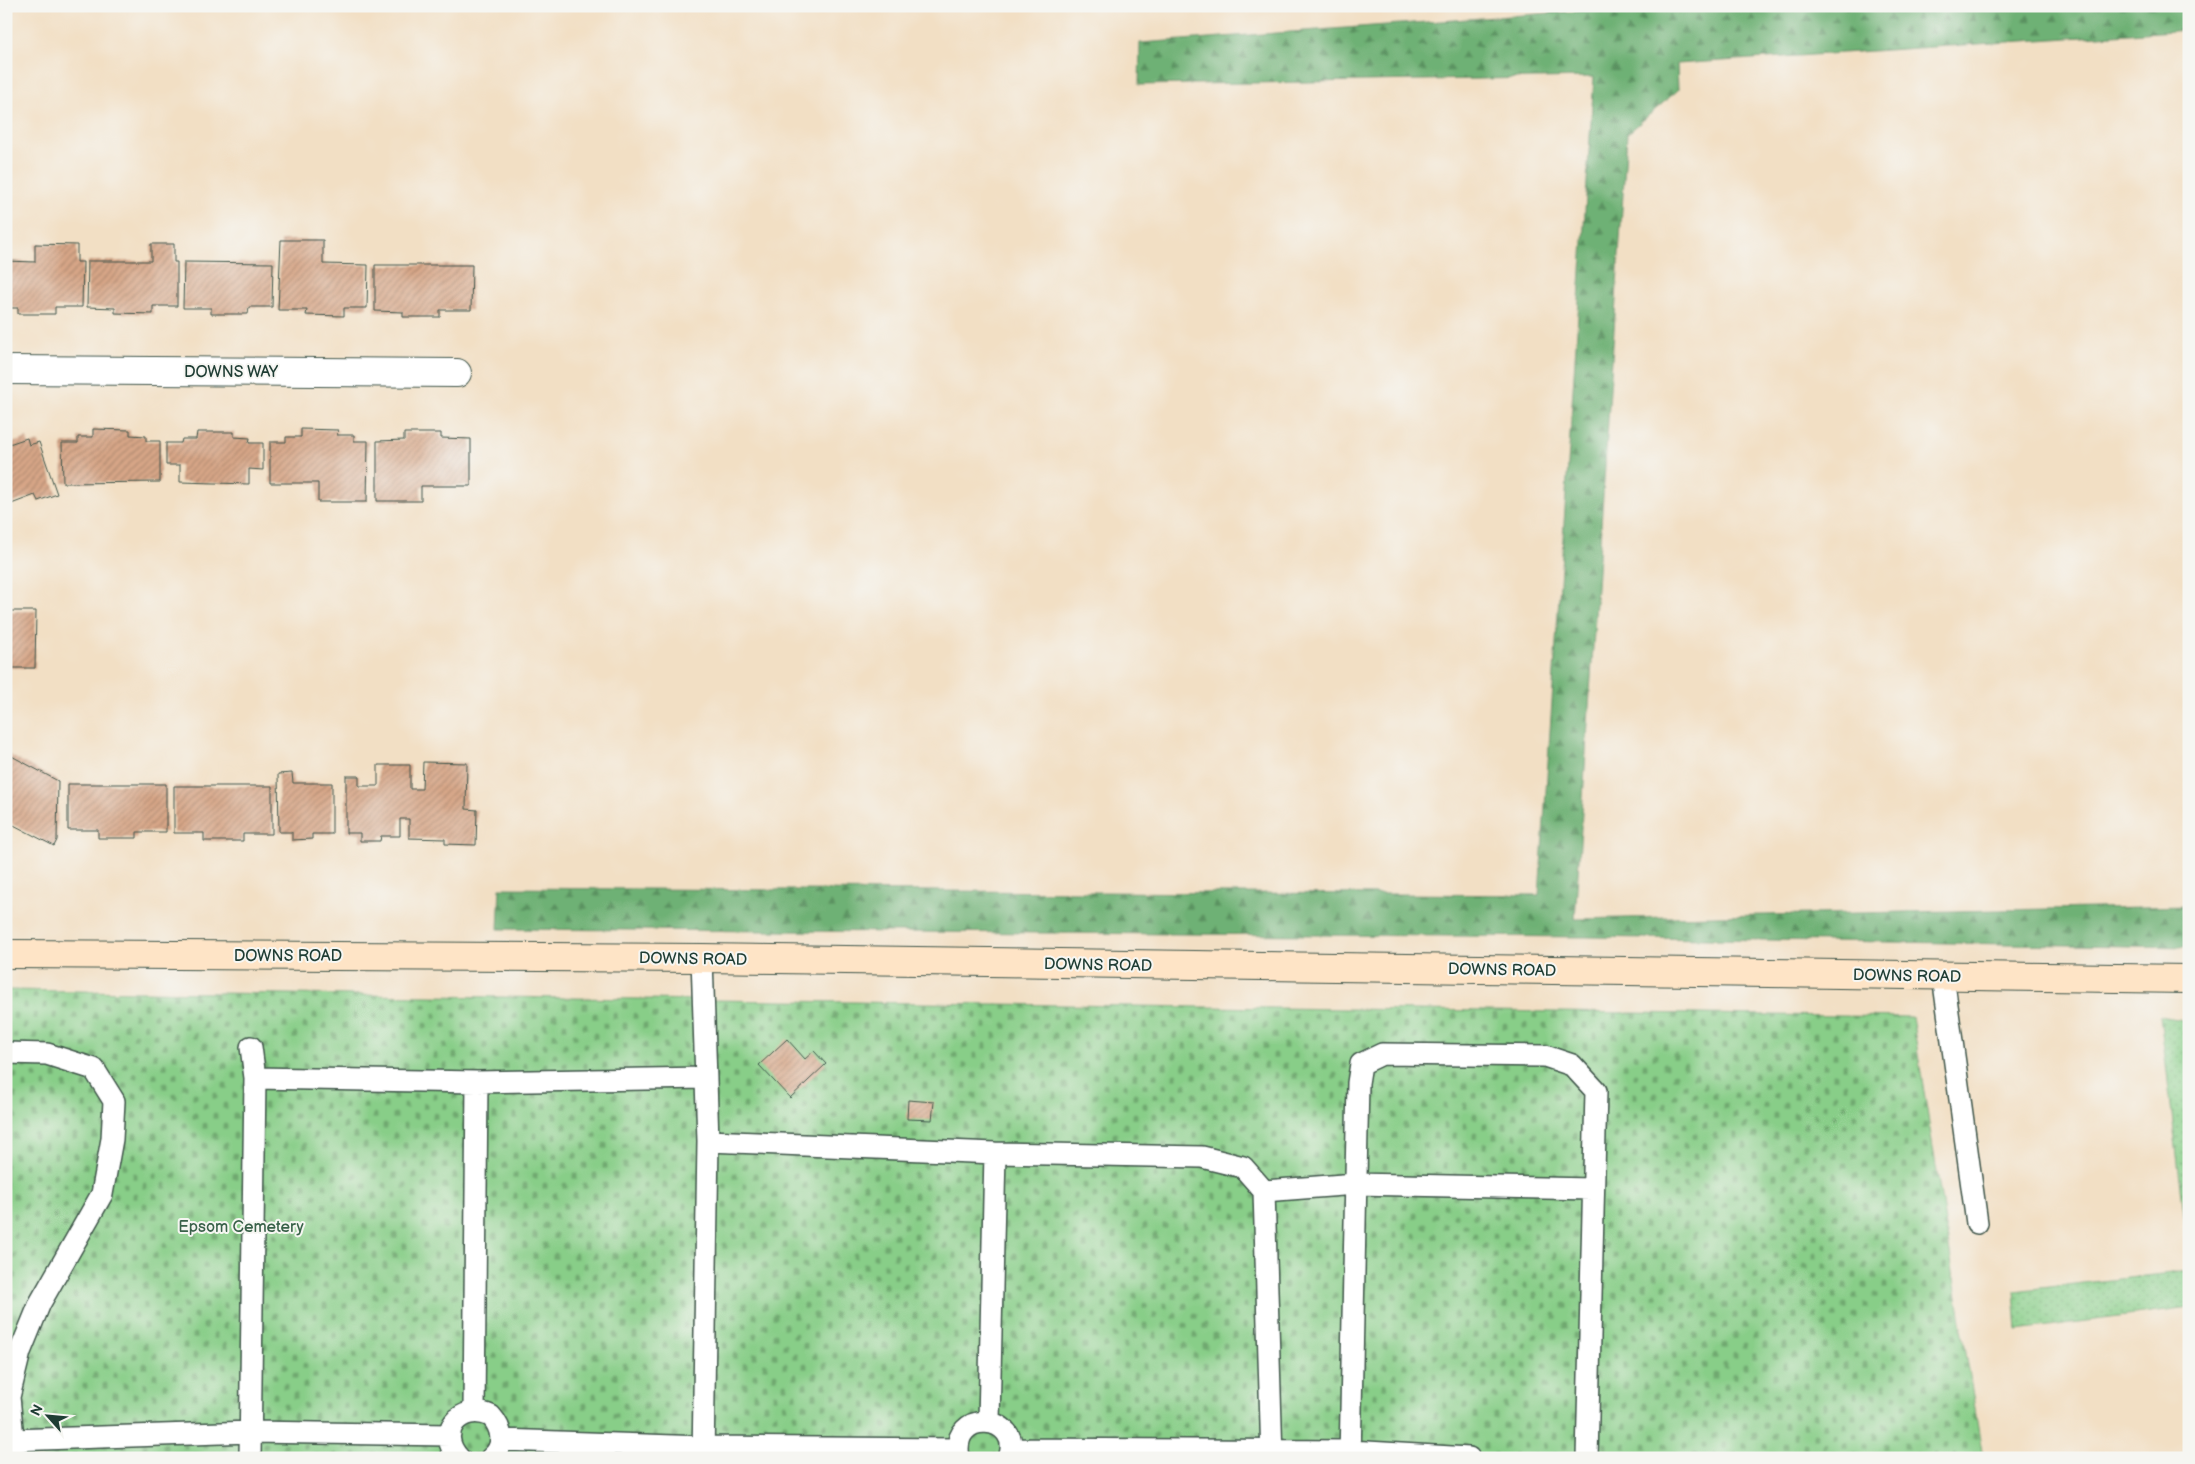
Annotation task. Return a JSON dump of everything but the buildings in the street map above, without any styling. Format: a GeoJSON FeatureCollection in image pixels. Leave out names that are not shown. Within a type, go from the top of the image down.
{"type":"FeatureCollection","features":[{"type":"Feature","properties":{"kind":"main road","name":"DOWNS ROAD"},"geometry":{"type":"LineString","coordinates":[[6,954],[702,958],[2189,979]]}},
{"type":"Feature","properties":{"kind":"street","name":"DOWNS WAY"},"geometry":{"type":"LineString","coordinates":[[6,370],[457,373]]}},
{"type":"Feature","properties":{"kind":"lane"},"geometry":{"type":"LineString","coordinates":[[702,958],[708,1141],[703,1452]]}},
{"type":"Feature","properties":{"kind":"lane"},"geometry":{"type":"LineString","coordinates":[[1943,976],[1977,1223]]}},
{"type":"Feature","properties":{"kind":"lane"},"geometry":{"type":"LineString","coordinates":[[250,1458],[254,1078],[252,1047]]}},
{"type":"Feature","properties":{"kind":"lane"},"geometry":{"type":"LineString","coordinates":[[6,1053],[46,1054],[94,1069],[114,1101],[112,1139],[102,1194],[40,1303],[20,1352],[9,1397],[13,1449],[251,1432],[449,1435]]}},
{"type":"Feature","properties":{"kind":"lane"},"geometry":{"type":"LineString","coordinates":[[6,1064],[46,1054]]}},
{"type":"Feature","properties":{"kind":"lane"},"geometry":{"type":"LineString","coordinates":[[1350,1454],[1358,1082],[1361,1064],[1382,1054],[1546,1056],[1572,1065],[1596,1090],[1587,1458]]}},
{"type":"Feature","properties":{"kind":"lane"},"geometry":{"type":"LineString","coordinates":[[254,1078],[477,1082],[705,1078]]}},
{"type":"Feature","properties":{"kind":"lane"},"geometry":{"type":"LineString","coordinates":[[474,1411],[477,1082]]}},
{"type":"Feature","properties":{"kind":"lane"},"geometry":{"type":"LineString","coordinates":[[708,1141],[995,1154],[1202,1157],[1243,1167],[1264,1191],[1272,1454]]}},
{"type":"Feature","properties":{"kind":"lane"},"geometry":{"type":"LineString","coordinates":[[989,1421],[995,1154]]}},
{"type":"Feature","properties":{"kind":"lane"},"geometry":{"type":"LineString","coordinates":[[1264,1191],[1356,1184],[1593,1189]]}},
{"type":"Feature","properties":{"kind":"lane"},"geometry":{"type":"LineString","coordinates":[[459,1458],[450,1444],[449,1435],[457,1418],[474,1411],[490,1416],[500,1431],[496,1449],[959,1454],[959,1439],[964,1431],[971,1425],[989,1421],[1005,1431],[1011,1453],[1350,1454],[1469,1458]]}},
{"type":"Feature","properties":{"kind":"green space"},"geometry":{"type":"Polygon","coordinates":[[[1646,6],[2189,6],[2189,30],[1677,64],[1678,90],[1627,134],[1575,919],[2189,906],[2189,947],[1587,937],[498,929],[500,888],[1539,895],[1594,77],[1139,85],[1140,43],[1646,6]]]}},
{"type":"Feature","properties":{"kind":"green space","name":"Epsom Cemetery"},"geometry":{"type":"Polygon","coordinates":[[[6,990],[1912,1017],[1983,1458],[6,1458],[6,990]]]}},
{"type":"Feature","properties":{"kind":"green space"},"geometry":{"type":"Polygon","coordinates":[[[2160,1016],[2189,1021],[2189,1254],[2160,1016]]]}},
{"type":"Feature","properties":{"kind":"green space"},"geometry":{"type":"Polygon","coordinates":[[[2189,1271],[2189,1308],[2017,1330],[2014,1291],[2189,1271]]]}}]}
